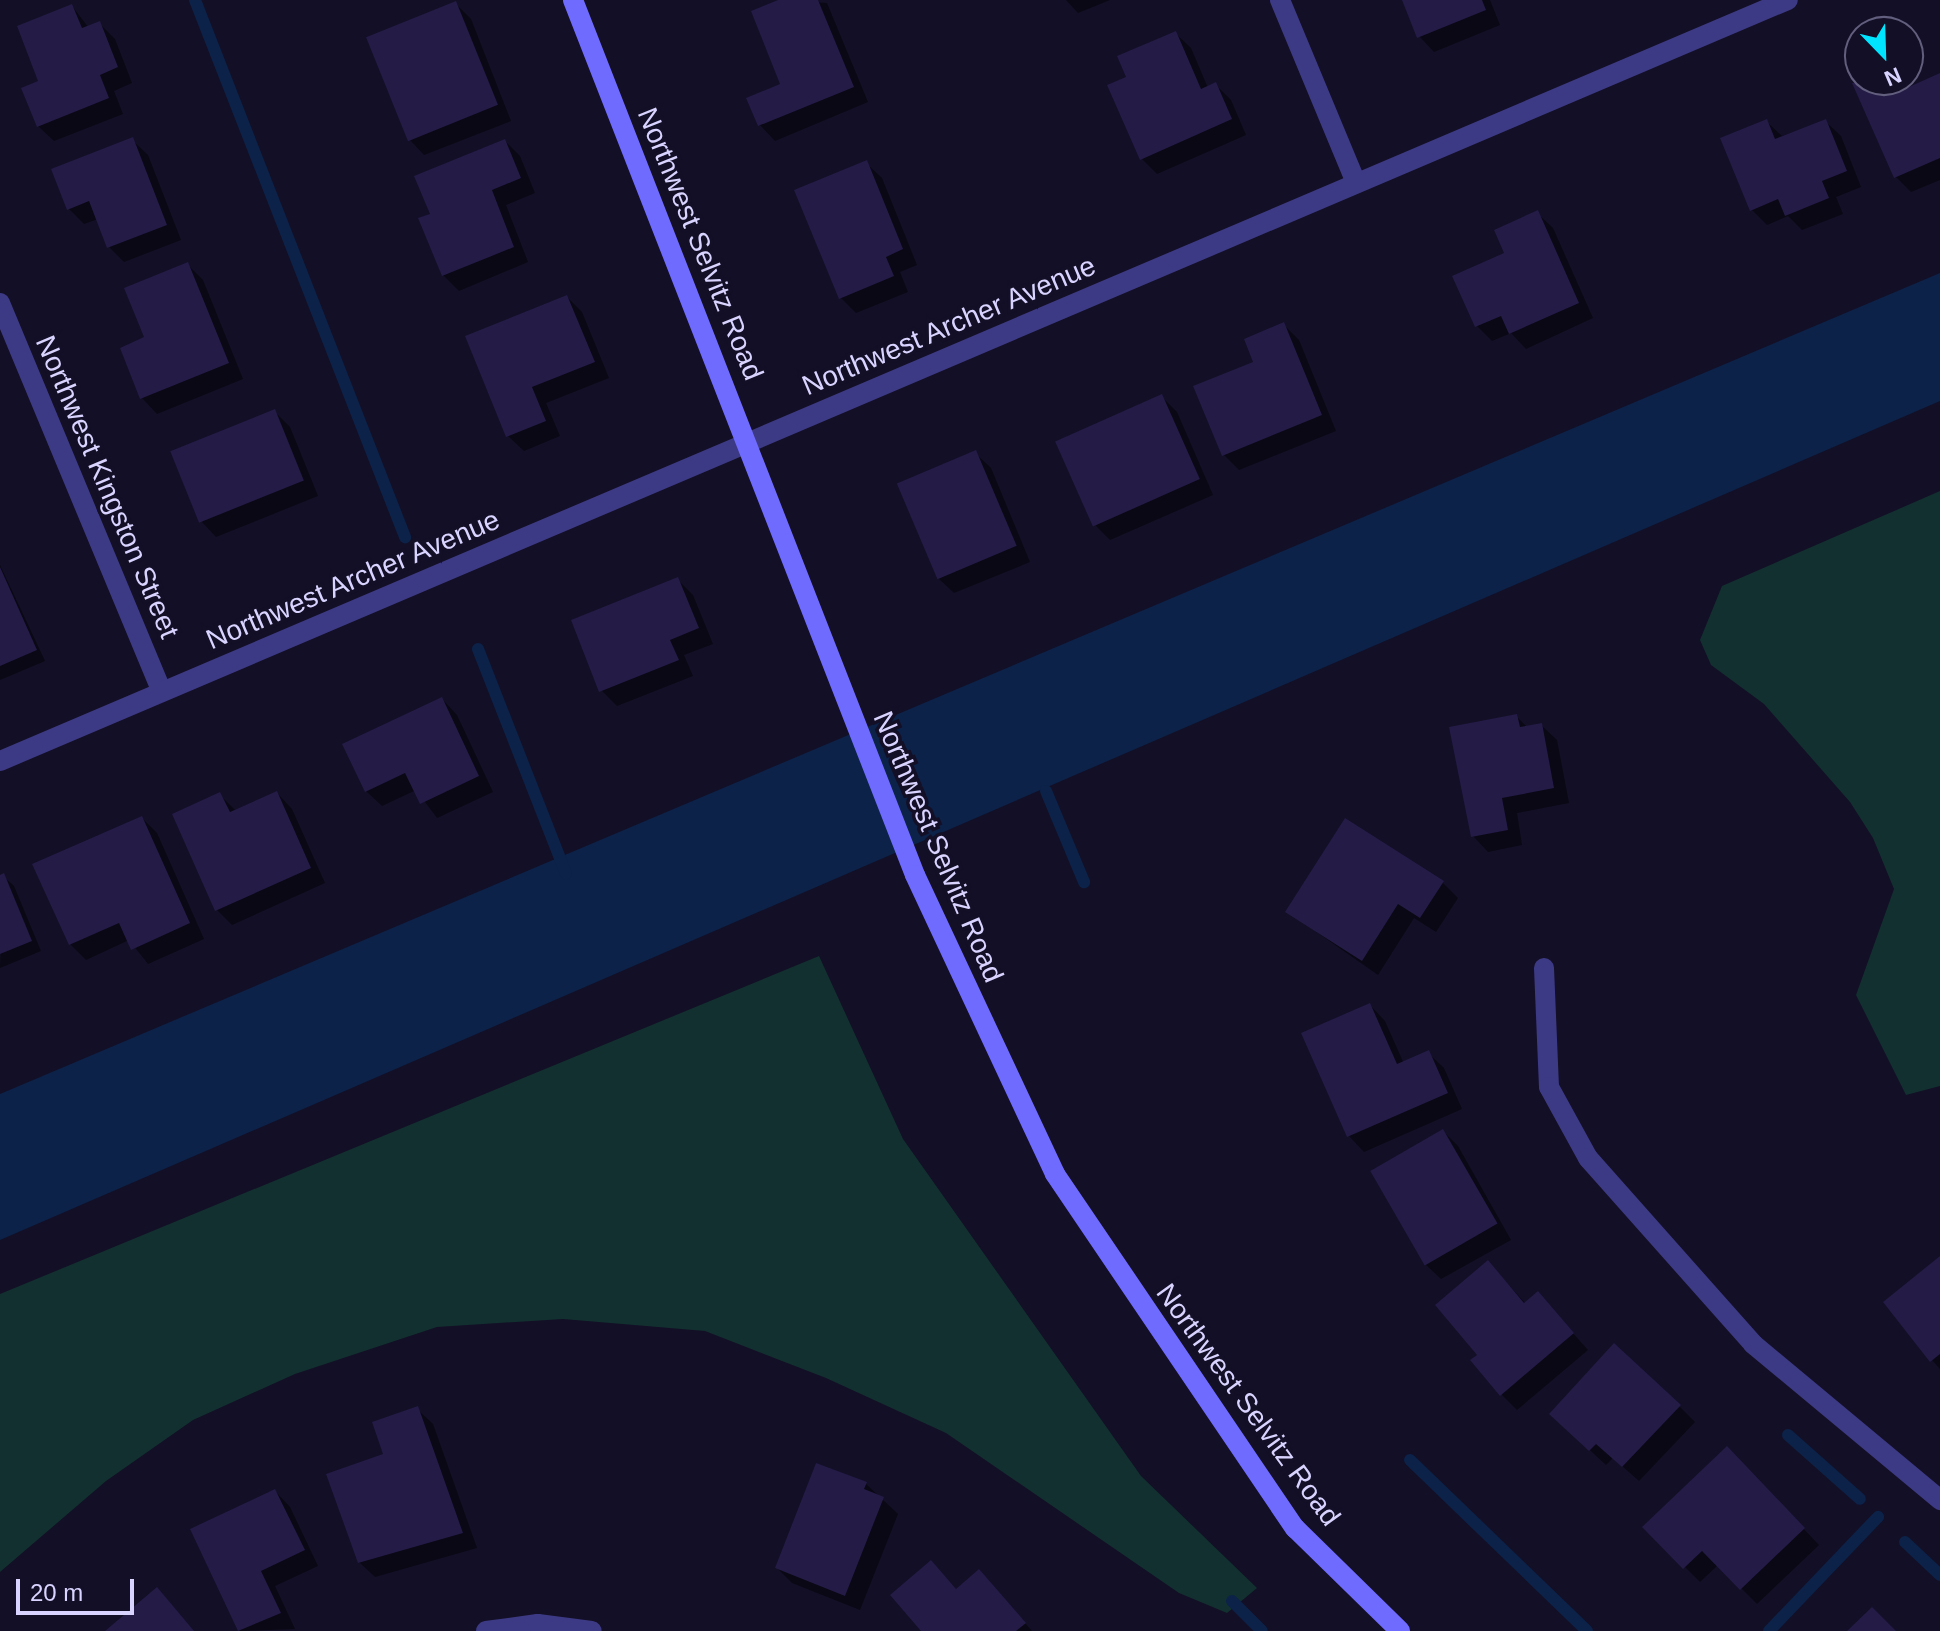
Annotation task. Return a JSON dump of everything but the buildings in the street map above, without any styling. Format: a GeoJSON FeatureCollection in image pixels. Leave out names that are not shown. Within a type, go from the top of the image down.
{"type":"FeatureCollection","features":[{"type":"Feature","properties":{"kind":"street","name":"Northwest Selvitz Road"},"geometry":{"type":"LineString","coordinates":[[573,0],[748,441],[915,875],[1055,1174],[1295,1528],[1400,1631]]}},
{"type":"Feature","properties":{"kind":"street"},"geometry":{"type":"LineString","coordinates":[[1280,0],[1356,183]]}},
{"type":"Feature","properties":{"kind":"street","name":"Northwest Archer Avenue"},"geometry":{"type":"LineString","coordinates":[[0,761],[1788,0]]}},
{"type":"Feature","properties":{"kind":"street","name":"Northwest Kingston Street"},"geometry":{"type":"LineString","coordinates":[[0,303],[162,692]]}},
{"type":"Feature","properties":{"kind":"street"},"geometry":{"type":"LineString","coordinates":[[1544,968],[1549,1087],[1588,1158],[1753,1344],[1940,1500]]}},
{"type":"Feature","properties":{"kind":"street"},"geometry":{"type":"LineString","coordinates":[[486,1631],[538,1624],[592,1631]]}},
{"type":"Feature","properties":{"kind":"green space"},"geometry":{"type":"Polygon","coordinates":[[[1940,491],[1940,1086],[1906,1095],[1856,995],[1894,889],[1873,838],[1850,802],[1764,704],[1711,665],[1700,640],[1722,586],[1940,491]]]}},
{"type":"Feature","properties":{"kind":"green space"},"geometry":{"type":"Polygon","coordinates":[[[819,956],[903,1139],[1141,1476],[1257,1588],[1227,1613],[1179,1593],[946,1433],[826,1378],[705,1331],[563,1319],[437,1327],[295,1374],[193,1420],[106,1481],[0,1572],[0,1294],[819,956]]]}},
{"type":"Feature","properties":{"kind":"water"},"geometry":{"type":"Polygon","coordinates":[[[1940,273],[1940,401],[0,1240],[0,1094],[1940,273]]]}},
{"type":"Feature","properties":{"kind":"waterway"},"geometry":{"type":"LineString","coordinates":[[195,0],[405,537]]}},
{"type":"Feature","properties":{"kind":"waterway"},"geometry":{"type":"LineString","coordinates":[[478,649],[566,873]]}},
{"type":"Feature","properties":{"kind":"waterway"},"geometry":{"type":"LineString","coordinates":[[1046,791],[1084,882]]}},
{"type":"Feature","properties":{"kind":"waterway"},"geometry":{"type":"LineString","coordinates":[[1788,1435],[1860,1499]]}},
{"type":"Feature","properties":{"kind":"waterway"},"geometry":{"type":"LineString","coordinates":[[1410,1460],[1587,1631]]}},
{"type":"Feature","properties":{"kind":"waterway"},"geometry":{"type":"LineString","coordinates":[[1769,1631],[1878,1517]]}},
{"type":"Feature","properties":{"kind":"waterway"},"geometry":{"type":"LineString","coordinates":[[1905,1542],[1940,1575]]}},
{"type":"Feature","properties":{"kind":"waterway"},"geometry":{"type":"LineString","coordinates":[[1232,1601],[1262,1631]]}}]}
